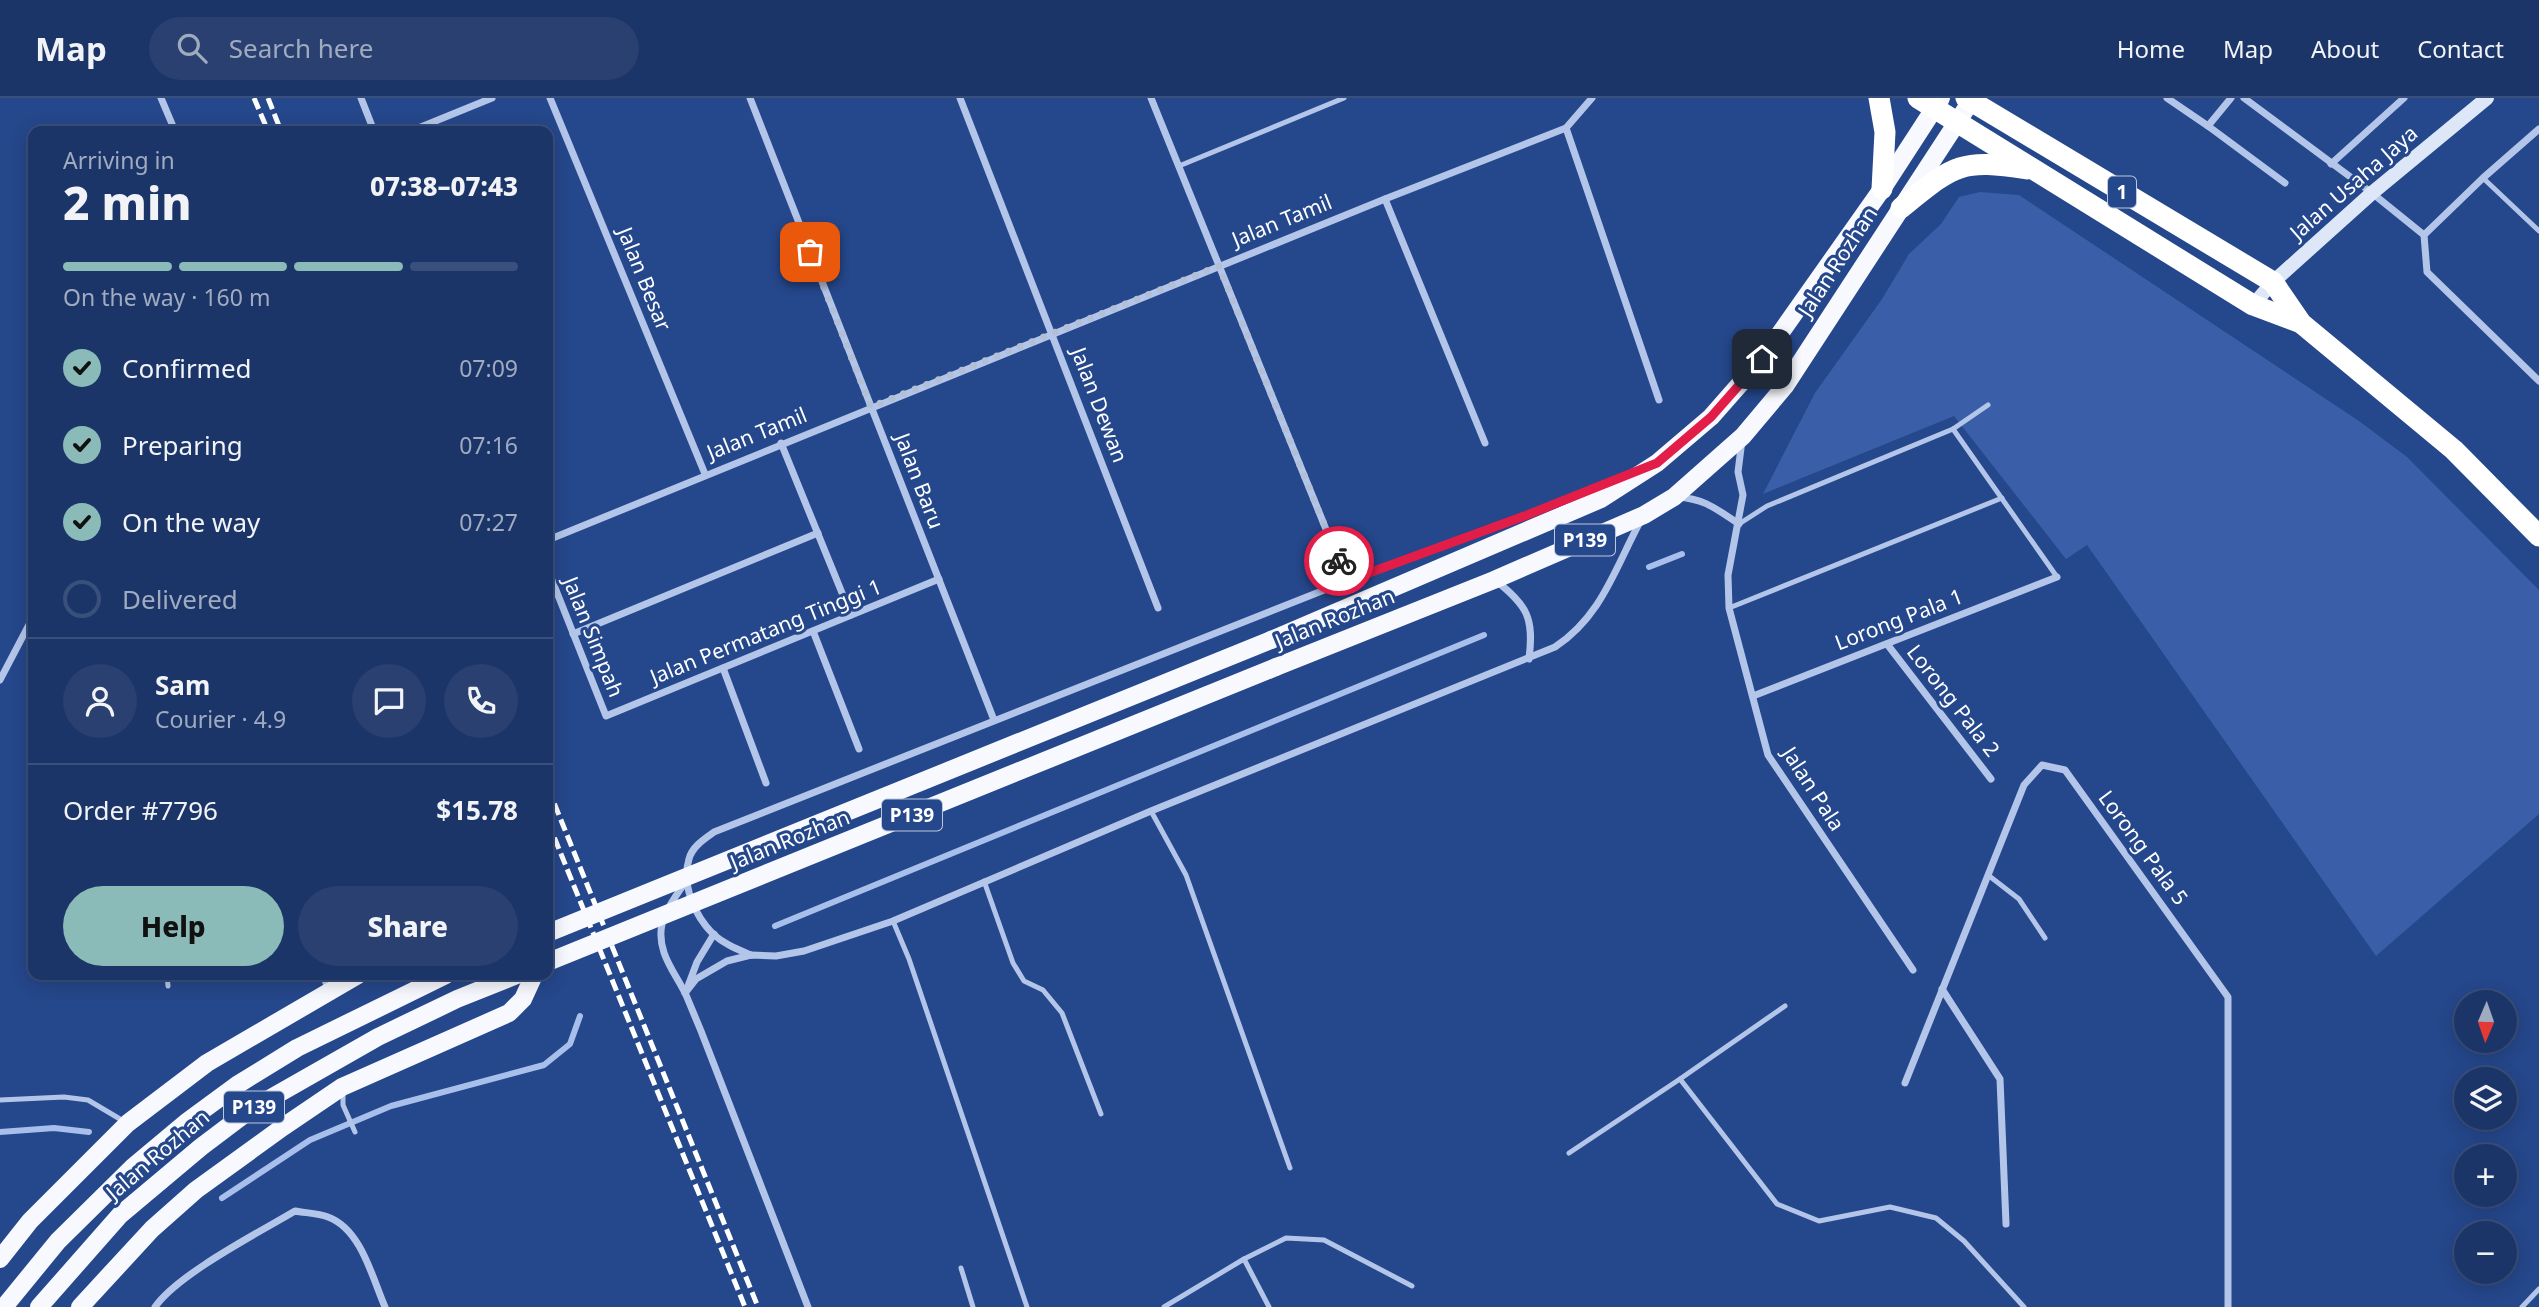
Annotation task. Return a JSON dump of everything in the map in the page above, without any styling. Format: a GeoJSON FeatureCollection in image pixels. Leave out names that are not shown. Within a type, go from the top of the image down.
{"type":"FeatureCollection","features":[{"type":"Feature","properties":{"kind":"highway"},"geometry":{"type":"LineString","coordinates":[[1879,98],[1885,132],[1882,189]]}},
{"type":"Feature","properties":{"kind":"highway","name":"1"},"geometry":{"type":"LineString","coordinates":[[1969,100],[2273,282],[2301,323],[2454,450],[2539,536]]}},
{"type":"Feature","properties":{"kind":"highway","name":"1"},"geometry":{"type":"LineString","coordinates":[[1931,101],[1957,121],[2253,305],[2301,323]]}},
{"type":"Feature","properties":{"kind":"highway"},"geometry":{"type":"LineString","coordinates":[[1900,208],[1942,174],[1968,164],[1993,164],[2039,172]]}},
{"type":"Feature","properties":{"kind":"main road","name":"Jalan Rozhan"},"geometry":{"type":"LineString","coordinates":[[553,960],[1494,580],[1644,514],[1674,497],[1743,436],[1785,386],[1969,100]]}},
{"type":"Feature","properties":{"kind":"main road","name":"Jalan Rozhan"},"geometry":{"type":"LineString","coordinates":[[553,931],[1271,640],[1601,499],[1657,463],[1711,417],[1762,359],[1882,189],[1931,101]]}},
{"type":"Feature","properties":{"kind":"main road","name":"Jalan Rozhan"},"geometry":{"type":"LineString","coordinates":[[4,1307],[58,1241],[133,1167],[188,1121],[297,1048],[436,980]]}},
{"type":"Feature","properties":{"kind":"main road","name":"Jalan Rozhan"},"geometry":{"type":"LineString","coordinates":[[40,1307],[120,1215],[250,1110],[378,1037],[457,999],[504,980]]}},
{"type":"Feature","properties":{"kind":"main road"},"geometry":{"type":"LineString","coordinates":[[80,1307],[152,1229],[196,1190],[283,1127],[509,1013],[523,999],[532,980]]}},
{"type":"Feature","properties":{"kind":"main road"},"geometry":{"type":"LineString","coordinates":[[0,1259],[30,1221],[128,1124],[207,1063],[325,983]]}},
{"type":"Feature","properties":{"kind":"street"},"geometry":{"type":"LineString","coordinates":[[161,98],[173,126]]}},
{"type":"Feature","properties":{"kind":"street"},"geometry":{"type":"LineString","coordinates":[[361,98],[372,126]]}},
{"type":"Feature","properties":{"kind":"street"},"geometry":{"type":"LineString","coordinates":[[423,126],[492,98]]}},
{"type":"Feature","properties":{"kind":"street","name":"Jalan Besar"},"geometry":{"type":"LineString","coordinates":[[550,98],[705,474]]}},
{"type":"Feature","properties":{"kind":"street","name":"Jalan Baru"},"geometry":{"type":"LineString","coordinates":[[750,98],[995,720]]}},
{"type":"Feature","properties":{"kind":"street","name":"Jalan Dewan"},"geometry":{"type":"LineString","coordinates":[[960,98],[1158,608]]}},
{"type":"Feature","properties":{"kind":"street"},"geometry":{"type":"LineString","coordinates":[[1151,98],[1347,581]]}},
{"type":"Feature","properties":{"kind":"street","name":"Jalan Tamil"},"geometry":{"type":"LineString","coordinates":[[553,538],[1219,266],[1566,128],[1592,98]]}},
{"type":"Feature","properties":{"kind":"street"},"geometry":{"type":"LineString","coordinates":[[2167,98],[2284,183]]}},
{"type":"Feature","properties":{"kind":"street"},"geometry":{"type":"LineString","coordinates":[[2208,126],[2231,98]]}},
{"type":"Feature","properties":{"kind":"street"},"geometry":{"type":"LineString","coordinates":[[2244,98],[2424,235],[2427,272],[2539,382]]}},
{"type":"Feature","properties":{"kind":"street","name":"Jalan Usaha Jaya"},"geometry":{"type":"LineString","coordinates":[[2331,164],[2404,98]]}},
{"type":"Feature","properties":{"kind":"street","name":"Jalan Usaha Jaya"},"geometry":{"type":"LineString","coordinates":[[2253,305],[2273,282],[2372,193],[2487,98]]}},
{"type":"Feature","properties":{"kind":"street"},"geometry":{"type":"LineString","coordinates":[[1566,128],[1659,400]]}},
{"type":"Feature","properties":{"kind":"street"},"geometry":{"type":"LineString","coordinates":[[2424,235],[2539,129]]}},
{"type":"Feature","properties":{"kind":"street"},"geometry":{"type":"LineString","coordinates":[[1385,199],[1485,443]]}},
{"type":"Feature","properties":{"kind":"street","name":"Jalan Pala"},"geometry":{"type":"LineString","coordinates":[[1743,436],[1738,472],[1743,495],[1728,575],[1729,607],[1768,755],[1913,970]]}},
{"type":"Feature","properties":{"kind":"street"},"geometry":{"type":"LineString","coordinates":[[782,443],[851,615]]}},
{"type":"Feature","properties":{"kind":"street"},"geometry":{"type":"LineString","coordinates":[[751,955],[730,946],[714,934],[699,917],[692,902],[687,881],[689,859],[699,842],[714,832],[1347,581],[1527,515],[1657,463]]}},
{"type":"Feature","properties":{"kind":"street"},"geometry":{"type":"LineString","coordinates":[[1674,497],[1696,498],[1711,504],[1739,524]]}},
{"type":"Feature","properties":{"kind":"street"},"geometry":{"type":"LineString","coordinates":[[685,993],[696,979],[727,961],[751,955],[776,956],[804,951],[893,921],[1151,811],[1529,659],[1573,635],[1591,616],[1644,514]]}},
{"type":"Feature","properties":{"kind":"street"},"geometry":{"type":"LineString","coordinates":[[573,634],[818,533]]}},
{"type":"Feature","properties":{"kind":"street","name":"Lorong Pala 1"},"geometry":{"type":"LineString","coordinates":[[1753,695],[2057,578]]}},
{"type":"Feature","properties":{"kind":"street","name":"Jalan Permatang Tinggi 1"},"geometry":{"type":"LineString","coordinates":[[606,716],[939,579]]}},
{"type":"Feature","properties":{"kind":"street"},"geometry":{"type":"LineString","coordinates":[[1494,580],[1514,595],[1526,609],[1531,623],[1529,659]]}},
{"type":"Feature","properties":{"kind":"street","name":"Jalan Simpah"},"geometry":{"type":"LineString","coordinates":[[553,583],[606,716]]}},
{"type":"Feature","properties":{"kind":"street"},"geometry":{"type":"LineString","coordinates":[[0,680],[28,627]]}},
{"type":"Feature","properties":{"kind":"street"},"geometry":{"type":"LineString","coordinates":[[813,631],[859,749]]}},
{"type":"Feature","properties":{"kind":"street","name":"Lorong Pala 2"},"geometry":{"type":"LineString","coordinates":[[1887,644],[1991,779]]}},
{"type":"Feature","properties":{"kind":"street"},"geometry":{"type":"LineString","coordinates":[[723,668],[766,783]]}},
{"type":"Feature","properties":{"kind":"street","name":"Lorong Pala 5"},"geometry":{"type":"LineString","coordinates":[[1905,1083],[2024,785],[2042,765],[2065,770],[2228,997],[2228,1307]]}},
{"type":"Feature","properties":{"kind":"street"},"geometry":{"type":"LineString","coordinates":[[687,881],[662,923],[661,940],[669,966],[685,993],[808,1307]]}},
{"type":"Feature","properties":{"kind":"street"},"geometry":{"type":"LineString","coordinates":[[685,993],[697,962],[714,934]]}},
{"type":"Feature","properties":{"kind":"street"},"geometry":{"type":"LineString","coordinates":[[1942,989],[2000,1079],[2006,1224]]}},
{"type":"Feature","properties":{"kind":"street"},"geometry":{"type":"LineString","coordinates":[[156,1307],[162,1298],[193,1273],[295,1211],[329,1217],[350,1232],[368,1266],[384,1307]]}},
{"type":"Feature","properties":{"kind":"lane"},"geometry":{"type":"LineString","coordinates":[[1179,166],[1343,98]]}},
{"type":"Feature","properties":{"kind":"lane"},"geometry":{"type":"LineString","coordinates":[[2483,178],[2539,231]]}},
{"type":"Feature","properties":{"kind":"lane"},"geometry":{"type":"LineString","coordinates":[[1739,524],[1767,506],[1953,429],[1988,405]]}},
{"type":"Feature","properties":{"kind":"lane"},"geometry":{"type":"LineString","coordinates":[[1953,429],[2057,578]]}},
{"type":"Feature","properties":{"kind":"lane"},"geometry":{"type":"LineString","coordinates":[[1729,607],[2002,498]]}},
{"type":"Feature","properties":{"kind":"lane"},"geometry":{"type":"LineString","coordinates":[[1151,811],[1186,875],[1290,1168]]}},
{"type":"Feature","properties":{"kind":"lane"},"geometry":{"type":"LineString","coordinates":[[1988,875],[2019,899],[2045,938]]}},
{"type":"Feature","properties":{"kind":"lane"},"geometry":{"type":"LineString","coordinates":[[984,881],[1013,963],[1024,981],[1043,990],[1062,1013],[1101,1114]]}},
{"type":"Feature","properties":{"kind":"lane"},"geometry":{"type":"LineString","coordinates":[[893,921],[909,959],[1027,1307]]}},
{"type":"Feature","properties":{"kind":"lane"},"geometry":{"type":"LineString","coordinates":[[167,980],[168,986]]}},
{"type":"Feature","properties":{"kind":"lane"},"geometry":{"type":"LineString","coordinates":[[1569,1153],[1785,1006]]}},
{"type":"Feature","properties":{"kind":"lane"},"geometry":{"type":"LineString","coordinates":[[1680,1079],[1777,1204],[1819,1221],[1890,1207],[1936,1218],[1964,1241],[2024,1307]]}},
{"type":"Feature","properties":{"kind":"lane"},"geometry":{"type":"LineString","coordinates":[[343,1096],[355,1132]]}},
{"type":"Feature","properties":{"kind":"lane"},"geometry":{"type":"LineString","coordinates":[[0,1100],[64,1097],[88,1100],[128,1124]]}},
{"type":"Feature","properties":{"kind":"lane"},"geometry":{"type":"LineString","coordinates":[[1164,1307],[1244,1259],[1286,1238],[1324,1240],[1412,1286]]}},
{"type":"Feature","properties":{"kind":"lane"},"geometry":{"type":"LineString","coordinates":[[1244,1259],[1269,1307]]}},
{"type":"Feature","properties":{"kind":"lane"},"geometry":{"type":"LineString","coordinates":[[961,1268],[973,1307]]}},
{"type":"Feature","properties":{"kind":"lane"},"geometry":{"type":"LineString","coordinates":[[2522,1307],[2539,1289]]}},
{"type":"Feature","properties":{"kind":"shaded area"},"geometry":{"type":"Polygon","coordinates":[[[1980,192],[2019,195],[2359,421],[2407,457],[2539,590],[2539,814],[2376,956],[2087,545],[2066,559],[1954,416],[1763,494],[1815,393],[1882,299],[1909,254],[1941,224],[1959,197],[1980,192]]]}},
{"type":"Feature","properties":{"kind":"waterway"},"geometry":{"type":"LineString","coordinates":[[1649,567],[1682,554]]}},
{"type":"Feature","properties":{"kind":"waterway"},"geometry":{"type":"LineString","coordinates":[[775,926],[1484,635]]}},
{"type":"Feature","properties":{"kind":"waterway"},"geometry":{"type":"LineString","coordinates":[[222,1198],[310,1140],[391,1106],[544,1065],[570,1044],[580,1016]]}},
{"type":"Feature","properties":{"kind":"waterway"},"geometry":{"type":"LineString","coordinates":[[0,1132],[54,1128],[89,1132]]}},
{"type":"Feature","properties":{"kind":"railway"},"geometry":{"type":"LineString","coordinates":[[254,98],[266,126]]}},
{"type":"Feature","properties":{"kind":"railway"},"geometry":{"type":"LineString","coordinates":[[268,98],[279,126]]}},
{"type":"Feature","properties":{"kind":"railway"},"geometry":{"type":"LineString","coordinates":[[553,800],[758,1307]]}},
{"type":"Feature","properties":{"kind":"railway"},"geometry":{"type":"LineString","coordinates":[[553,834],[745,1307]]}},
{"type":"Feature","properties":{"kind":"way so far"},"geometry":{"type":"LineString","coordinates":[[810,252],[871,407],[1219,266],[1339,561]]}},
{"type":"Feature","properties":{"kind":"route"},"geometry":{"type":"LineString","coordinates":[[1339,561],[1347,581],[1527,515],[1657,463],[1711,417],[1762,359]]}}]}
